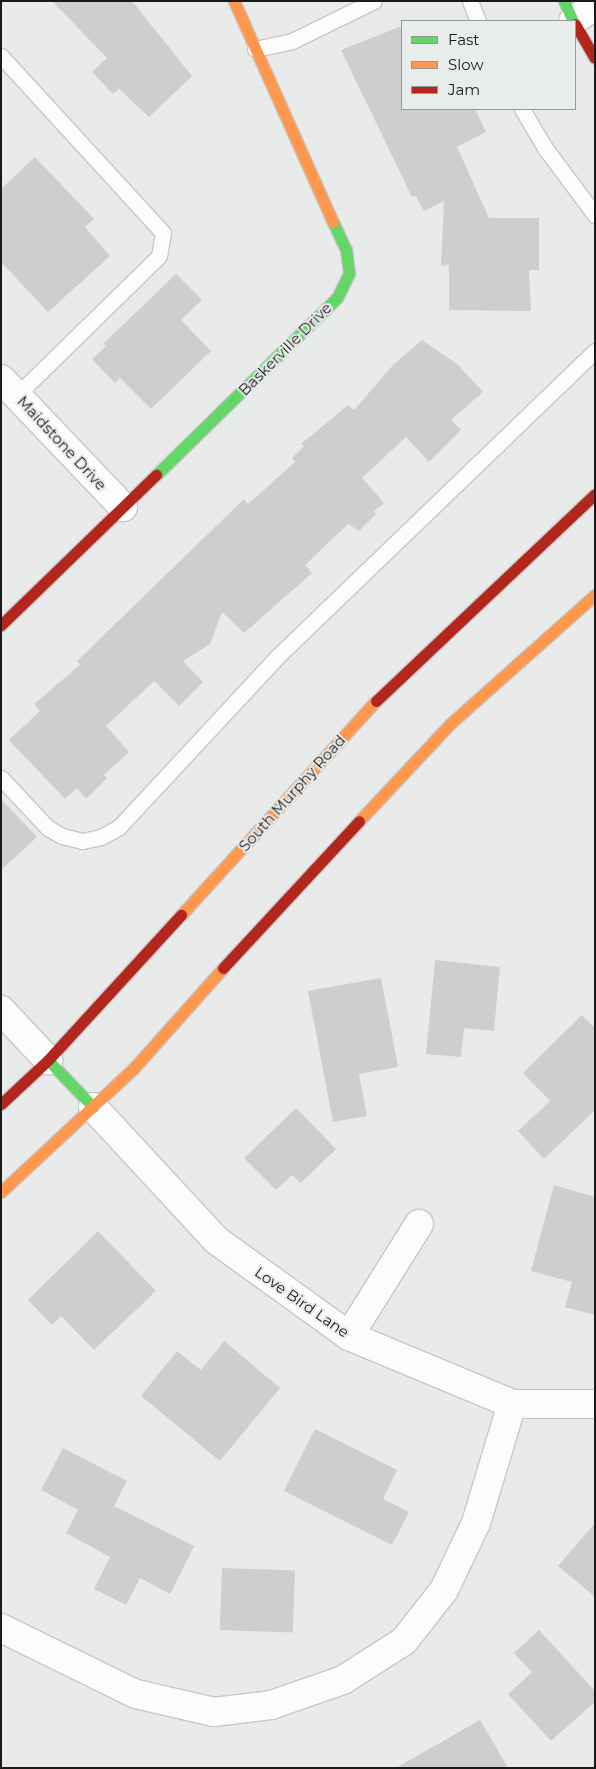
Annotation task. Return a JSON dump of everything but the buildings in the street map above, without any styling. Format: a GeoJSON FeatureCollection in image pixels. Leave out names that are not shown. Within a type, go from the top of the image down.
{"type":"FeatureCollection","features":[{"type":"Feature","properties":{"kind":"main road","name":"Baskerville Drive"},"geometry":{"type":"LineString","coordinates":[[1,625],[319,317],[337,298],[349,273],[346,250],[234,1]]}},
{"type":"Feature","properties":{"kind":"main road"},"geometry":{"type":"LineString","coordinates":[[576,26],[595,58]]}},
{"type":"Feature","properties":{"kind":"main road","name":"South Murphy Road"},"geometry":{"type":"LineString","coordinates":[[1,1104],[48,1060],[381,696],[595,494]]}},
{"type":"Feature","properties":{"kind":"main road"},"geometry":{"type":"LineString","coordinates":[[1,1192],[134,1068],[254,933],[450,724],[595,595]]}},
{"type":"Feature","properties":{"kind":"main road"},"geometry":{"type":"LineString","coordinates":[[48,1060],[92,1107]]}},
{"type":"Feature","properties":{"kind":"street"},"geometry":{"type":"LineString","coordinates":[[571,17],[595,5]]}},
{"type":"Feature","properties":{"kind":"street","name":"Maidstone Drive"},"geometry":{"type":"LineString","coordinates":[[9,387],[123,507]]}},
{"type":"Feature","properties":{"kind":"street"},"geometry":{"type":"LineString","coordinates":[[1,1010],[48,1060]]}},
{"type":"Feature","properties":{"kind":"street","name":"Love Bird Lane"},"geometry":{"type":"LineString","coordinates":[[92,1107],[216,1240],[349,1336],[512,1404],[595,1404]]}},
{"type":"Feature","properties":{"kind":"street"},"geometry":{"type":"LineString","coordinates":[[349,1336],[419,1224]]}},
{"type":"Feature","properties":{"kind":"street"},"geometry":{"type":"LineString","coordinates":[[1,1628],[136,1694],[214,1712],[271,1705],[343,1680],[404,1641],[444,1590],[476,1523],[512,1404]]}},
{"type":"Feature","properties":{"kind":"lane"},"geometry":{"type":"LineString","coordinates":[[255,49],[292,41],[374,1]]}},
{"type":"Feature","properties":{"kind":"lane"},"geometry":{"type":"LineString","coordinates":[[470,1],[478,20]]}},
{"type":"Feature","properties":{"kind":"lane"},"geometry":{"type":"LineString","coordinates":[[1,56],[163,233],[160,256],[9,387]]}},
{"type":"Feature","properties":{"kind":"lane"},"geometry":{"type":"LineString","coordinates":[[523,110],[545,148],[595,215]]}},
{"type":"Feature","properties":{"kind":"lane"},"geometry":{"type":"LineString","coordinates":[[1,778],[48,828],[62,836],[82,841],[101,838],[119,827],[278,656],[595,351]]}},
{"type":"Feature","properties":{"kind":"traffic: fast"},"geometry":{"type":"LineString","coordinates":[[564,1],[573,20]]}},
{"type":"Feature","properties":{"kind":"traffic: fast"},"geometry":{"type":"LineString","coordinates":[[156,475],[337,298],[349,273],[346,250],[333,222]]}},
{"type":"Feature","properties":{"kind":"traffic: fast"},"geometry":{"type":"LineString","coordinates":[[48,1060],[93,1107]]}},
{"type":"Feature","properties":{"kind":"traffic: slow"},"geometry":{"type":"LineString","coordinates":[[234,1],[333,222]]}},
{"type":"Feature","properties":{"kind":"traffic: slow"},"geometry":{"type":"LineString","coordinates":[[359,821],[450,724],[595,595]]}},
{"type":"Feature","properties":{"kind":"traffic: slow"},"geometry":{"type":"LineString","coordinates":[[181,915],[376,701]]}},
{"type":"Feature","properties":{"kind":"traffic: slow"},"geometry":{"type":"LineString","coordinates":[[1,1192],[134,1068],[223,968]]}},
{"type":"Feature","properties":{"kind":"traffic: jam"},"geometry":{"type":"LineString","coordinates":[[576,26],[595,58]]}},
{"type":"Feature","properties":{"kind":"traffic: jam"},"geometry":{"type":"LineString","coordinates":[[1,625],[156,475]]}},
{"type":"Feature","properties":{"kind":"traffic: jam"},"geometry":{"type":"LineString","coordinates":[[376,701],[595,494]]}},
{"type":"Feature","properties":{"kind":"traffic: jam"},"geometry":{"type":"LineString","coordinates":[[223,968],[359,821]]}},
{"type":"Feature","properties":{"kind":"traffic: jam"},"geometry":{"type":"LineString","coordinates":[[1,1104],[48,1060],[181,915]]}}]}
